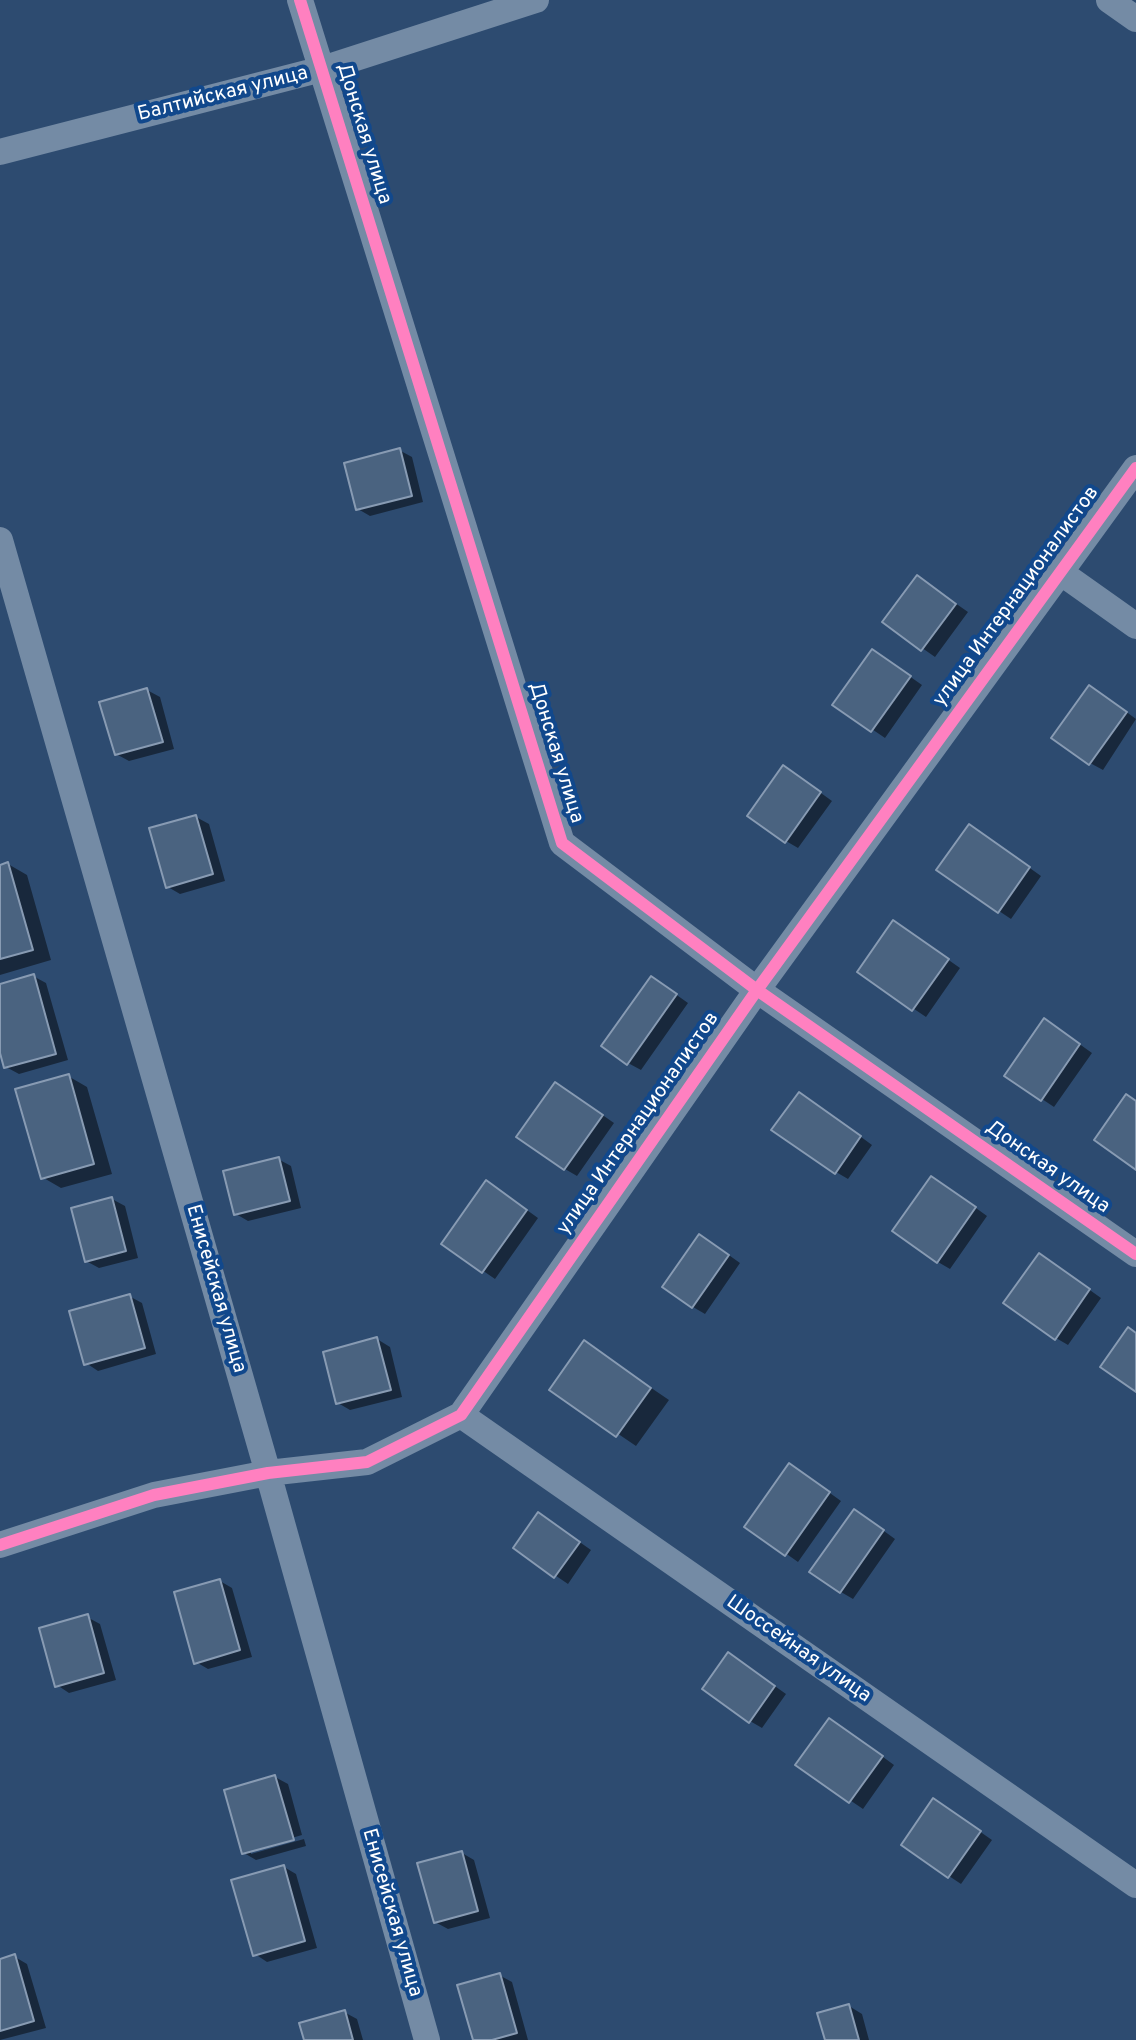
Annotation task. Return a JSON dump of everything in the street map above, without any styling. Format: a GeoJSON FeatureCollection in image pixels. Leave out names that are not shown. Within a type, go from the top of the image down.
{"type":"FeatureCollection","features":[{"type":"Feature","properties":{"kind":"street","name":"Донская улица"},"geometry":{"type":"LineString","coordinates":[[300,0],[562,843],[757,990],[1136,1254]]}},
{"type":"Feature","properties":{"kind":"street","name":"Балтийская улица"},"geometry":{"type":"LineString","coordinates":[[0,152],[322,69],[536,0]]}},
{"type":"Feature","properties":{"kind":"street"},"geometry":{"type":"LineString","coordinates":[[1109,0],[1136,19]]}},
{"type":"Feature","properties":{"kind":"street","name":"улица Интернационалистов"},"geometry":{"type":"LineString","coordinates":[[0,1545],[154,1495],[268,1473],[367,1462],[461,1415],[757,990],[1136,468]]}},
{"type":"Feature","properties":{"kind":"street","name":"Енисейская улица"},"geometry":{"type":"LineString","coordinates":[[0,540],[427,2040]]}},
{"type":"Feature","properties":{"kind":"street"},"geometry":{"type":"LineString","coordinates":[[1060,572],[1136,626]]}},
{"type":"Feature","properties":{"kind":"street","name":"Шоссейная улица"},"geometry":{"type":"LineString","coordinates":[[461,1415],[1136,1885]]}},
{"type":"Feature","properties":{"kind":"building"},"geometry":{"type":"Polygon","coordinates":[[[400,448],[412,496],[356,510],[344,463],[400,448]]]}},
{"type":"Feature","properties":{"kind":"building"},"geometry":{"type":"Polygon","coordinates":[[[917,575],[956,604],[921,651],[882,622],[917,575]]]}},
{"type":"Feature","properties":{"kind":"building"},"geometry":{"type":"Polygon","coordinates":[[[872,649],[911,676],[871,732],[832,705],[872,649]]]}},
{"type":"Feature","properties":{"kind":"building"},"geometry":{"type":"Polygon","coordinates":[[[1089,685],[1127,712],[1089,765],[1051,738],[1089,685]]]}},
{"type":"Feature","properties":{"kind":"building"},"geometry":{"type":"Polygon","coordinates":[[[147,688],[163,742],[115,755],[99,702],[147,688]]]}},
{"type":"Feature","properties":{"kind":"building"},"geometry":{"type":"Polygon","coordinates":[[[783,765],[821,792],[785,843],[747,816],[783,765]]]}},
{"type":"Feature","properties":{"kind":"building"},"geometry":{"type":"Polygon","coordinates":[[[196,815],[213,874],[166,888],[149,828],[196,815]]]}},
{"type":"Feature","properties":{"kind":"building"},"geometry":{"type":"Polygon","coordinates":[[[969,824],[1030,867],[998,913],[936,870],[969,824]]]}},
{"type":"Feature","properties":{"kind":"building"},"geometry":{"type":"Polygon","coordinates":[[[8,862],[33,950],[0,959],[0,865],[8,862]]]}},
{"type":"Feature","properties":{"kind":"building"},"geometry":{"type":"Polygon","coordinates":[[[893,920],[949,959],[912,1011],[857,972],[893,920]]]}},
{"type":"Feature","properties":{"kind":"building"},"geometry":{"type":"Polygon","coordinates":[[[34,974],[56,1054],[4,1068],[0,1053],[0,984],[34,974]]]}},
{"type":"Feature","properties":{"kind":"building"},"geometry":{"type":"Polygon","coordinates":[[[651,976],[677,994],[627,1065],[601,1046],[651,976]]]}},
{"type":"Feature","properties":{"kind":"building"},"geometry":{"type":"Polygon","coordinates":[[[1044,1018],[1080,1044],[1041,1101],[1004,1076],[1044,1018]]]}},
{"type":"Feature","properties":{"kind":"building"},"geometry":{"type":"Polygon","coordinates":[[[69,1074],[94,1164],[41,1179],[15,1089],[69,1074]]]}},
{"type":"Feature","properties":{"kind":"building"},"geometry":{"type":"Polygon","coordinates":[[[555,1082],[603,1115],[564,1170],[516,1137],[555,1082]]]}},
{"type":"Feature","properties":{"kind":"building"},"geometry":{"type":"Polygon","coordinates":[[[799,1092],[861,1136],[835,1174],[771,1130],[799,1092]]]}},
{"type":"Feature","properties":{"kind":"building"},"geometry":{"type":"Polygon","coordinates":[[[1126,1094],[1136,1101],[1136,1170],[1094,1140],[1126,1094]]]}},
{"type":"Feature","properties":{"kind":"building"},"geometry":{"type":"Polygon","coordinates":[[[279,1157],[290,1201],[234,1215],[223,1171],[279,1157]]]}},
{"type":"Feature","properties":{"kind":"building"},"geometry":{"type":"Polygon","coordinates":[[[931,1176],[976,1207],[937,1263],[892,1231],[931,1176]]]}},
{"type":"Feature","properties":{"kind":"building"},"geometry":{"type":"Polygon","coordinates":[[[486,1180],[527,1210],[482,1273],[441,1244],[486,1180]]]}},
{"type":"Feature","properties":{"kind":"building"},"geometry":{"type":"Polygon","coordinates":[[[112,1197],[126,1251],[85,1262],[71,1208],[112,1197]]]}},
{"type":"Feature","properties":{"kind":"building"},"geometry":{"type":"Polygon","coordinates":[[[699,1234],[729,1255],[692,1308],[662,1287],[699,1234]]]}},
{"type":"Feature","properties":{"kind":"building"},"geometry":{"type":"Polygon","coordinates":[[[1039,1253],[1090,1289],[1055,1340],[1003,1303],[1039,1253]]]}},
{"type":"Feature","properties":{"kind":"building"},"geometry":{"type":"Polygon","coordinates":[[[130,1294],[145,1348],[84,1365],[69,1311],[130,1294]]]}},
{"type":"Feature","properties":{"kind":"building"},"geometry":{"type":"Polygon","coordinates":[[[1128,1327],[1136,1333],[1136,1392],[1100,1367],[1128,1327]]]}},
{"type":"Feature","properties":{"kind":"building"},"geometry":{"type":"Polygon","coordinates":[[[377,1337],[391,1390],[336,1404],[323,1352],[377,1337]]]}},
{"type":"Feature","properties":{"kind":"building"},"geometry":{"type":"Polygon","coordinates":[[[584,1340],[651,1388],[616,1437],[549,1390],[584,1340]]]}},
{"type":"Feature","properties":{"kind":"building"},"geometry":{"type":"Polygon","coordinates":[[[789,1463],[830,1492],[785,1556],[744,1527],[789,1463]]]}},
{"type":"Feature","properties":{"kind":"building"},"geometry":{"type":"Polygon","coordinates":[[[854,1509],[884,1530],[840,1593],[809,1572],[854,1509]]]}},
{"type":"Feature","properties":{"kind":"building"},"geometry":{"type":"Polygon","coordinates":[[[538,1512],[580,1542],[554,1578],[513,1548],[538,1512]]]}},
{"type":"Feature","properties":{"kind":"building"},"geometry":{"type":"Polygon","coordinates":[[[220,1579],[240,1650],[194,1664],[174,1592],[220,1579]]]}},
{"type":"Feature","properties":{"kind":"building"},"geometry":{"type":"Polygon","coordinates":[[[88,1614],[104,1673],[55,1687],[39,1628],[88,1614]]]}},
{"type":"Feature","properties":{"kind":"building"},"geometry":{"type":"Polygon","coordinates":[[[728,1652],[775,1686],[749,1723],[702,1689],[728,1652]]]}},
{"type":"Feature","properties":{"kind":"building"},"geometry":{"type":"Polygon","coordinates":[[[829,1718],[883,1756],[849,1803],[795,1765],[829,1718]]]}},
{"type":"Feature","properties":{"kind":"building"},"geometry":{"type":"Polygon","coordinates":[[[275,1775],[294,1840],[242,1854],[224,1790],[275,1775]]]}},
{"type":"Feature","properties":{"kind":"building"},"geometry":{"type":"Polygon","coordinates":[[[933,1798],[981,1831],[948,1878],[901,1845],[933,1798]]]}},
{"type":"Feature","properties":{"kind":"building"},"geometry":{"type":"Polygon","coordinates":[[[462,1851],[478,1911],[434,1923],[417,1863],[462,1851]]]}},
{"type":"Feature","properties":{"kind":"building"},"geometry":{"type":"Polygon","coordinates":[[[284,1865],[305,1941],[253,1956],[231,1880],[284,1865]]]}},
{"type":"Feature","properties":{"kind":"building"},"geometry":{"type":"Polygon","coordinates":[[[15,1954],[34,2021],[0,2031],[0,1959],[15,1954]]]}},
{"type":"Feature","properties":{"kind":"building"},"geometry":{"type":"Polygon","coordinates":[[[500,1973],[517,2033],[492,2040],[473,2040],[457,1985],[500,1973]]]}},
{"type":"Feature","properties":{"kind":"building"},"geometry":{"type":"Polygon","coordinates":[[[849,2004],[859,2040],[825,2040],[817,2013],[849,2004]]]}},
{"type":"Feature","properties":{"kind":"building"},"geometry":{"type":"Polygon","coordinates":[[[345,2010],[353,2040],[304,2040],[299,2023],[345,2010]]]}},
{"type":"Feature","properties":{"kind":"cycle path"},"geometry":{"type":"LineString","coordinates":[[300,0],[562,843],[757,990],[1136,1254]]}},
{"type":"Feature","properties":{"kind":"cycle path"},"geometry":{"type":"LineString","coordinates":[[0,1545],[154,1495],[268,1473],[367,1462],[461,1415],[757,990],[1136,468]]}}]}
